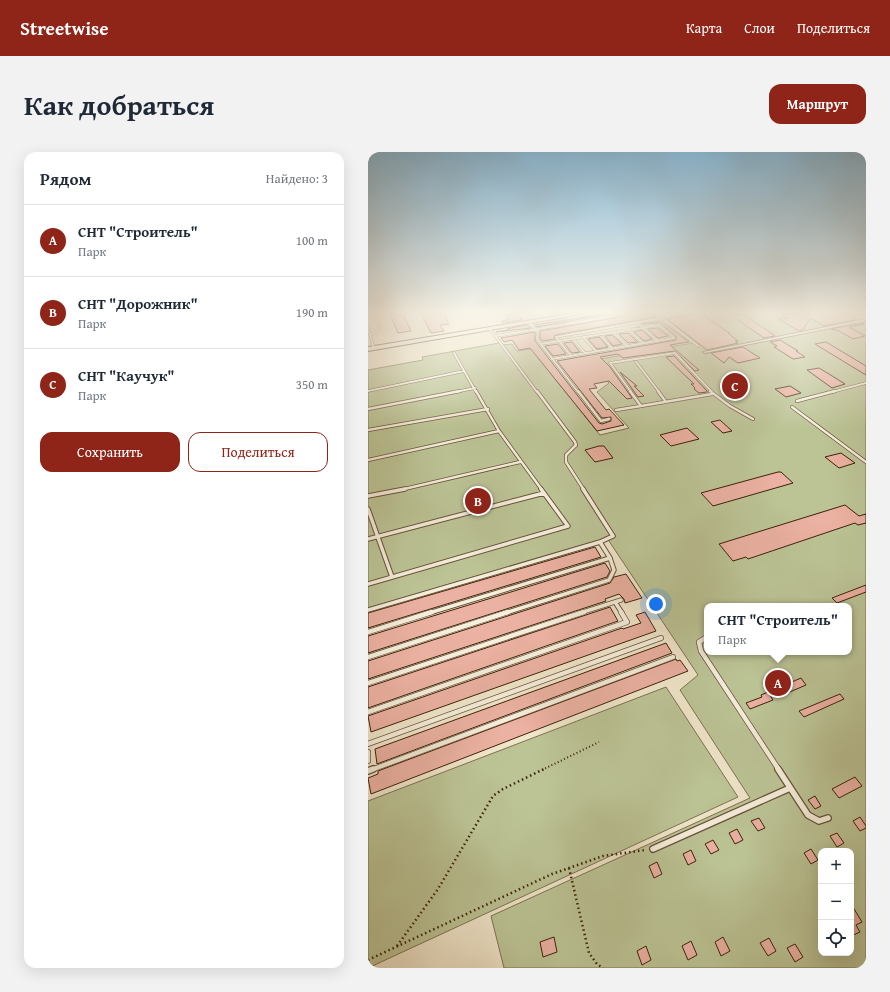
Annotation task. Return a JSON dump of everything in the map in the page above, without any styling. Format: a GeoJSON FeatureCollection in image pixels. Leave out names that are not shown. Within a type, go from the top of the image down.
{"type":"FeatureCollection","features":[{"type":"Feature","properties":{"kind":"lane"},"geometry":{"type":"LineString","coordinates":[[368,610],[612,538],[613,533],[566,462],[566,455],[576,445],[575,442],[508,352]]}},
{"type":"Feature","properties":{"kind":"lane"},"geometry":{"type":"LineString","coordinates":[[547,352],[601,421],[609,419]]}},
{"type":"Feature","properties":{"kind":"lane"},"geometry":{"type":"LineString","coordinates":[[568,352],[571,356]]}},
{"type":"Feature","properties":{"kind":"lane"},"geometry":{"type":"LineString","coordinates":[[552,359],[590,352]]}},
{"type":"Feature","properties":{"kind":"lane"},"geometry":{"type":"LineString","coordinates":[[368,584],[568,526],[520,462],[454,353]]}},
{"type":"Feature","properties":{"kind":"lane"},"geometry":{"type":"LineString","coordinates":[[641,406],[610,363],[675,353],[712,394],[730,408],[752,420]]}},
{"type":"Feature","properties":{"kind":"lane"},"geometry":{"type":"LineString","coordinates":[[634,359],[666,402]]}},
{"type":"Feature","properties":{"kind":"lane"},"geometry":{"type":"LineString","coordinates":[[368,391],[464,371]]}},
{"type":"Feature","properties":{"kind":"lane"},"geometry":{"type":"LineString","coordinates":[[796,401],[866,383]]}},
{"type":"Feature","properties":{"kind":"lane"},"geometry":{"type":"LineString","coordinates":[[368,409],[475,388]]}},
{"type":"Feature","properties":{"kind":"lane"},"geometry":{"type":"LineString","coordinates":[[616,410],[712,394]]}},
{"type":"Feature","properties":{"kind":"lane"},"geometry":{"type":"LineString","coordinates":[[792,407],[866,462]]}},
{"type":"Feature","properties":{"kind":"lane"},"geometry":{"type":"LineString","coordinates":[[368,430],[488,409]]}},
{"type":"Feature","properties":{"kind":"lane"},"geometry":{"type":"LineString","coordinates":[[368,460],[500,431]]}},
{"type":"Feature","properties":{"kind":"lane"},"geometry":{"type":"LineString","coordinates":[[368,496],[443,482],[520,462]]}},
{"type":"Feature","properties":{"kind":"lane"},"geometry":{"type":"LineString","coordinates":[[368,539],[544,492]]}},
{"type":"Feature","properties":{"kind":"lane"},"geometry":{"type":"LineString","coordinates":[[368,509],[376,537],[392,577]]}},
{"type":"Feature","properties":{"kind":"lane"},"geometry":{"type":"LineString","coordinates":[[368,656],[609,580],[614,576],[615,570],[610,558],[600,542]]}},
{"type":"Feature","properties":{"kind":"lane"},"geometry":{"type":"LineString","coordinates":[[368,632],[610,558]]}},
{"type":"Feature","properties":{"kind":"lane"},"geometry":{"type":"LineString","coordinates":[[368,684],[621,600]]}},
{"type":"Feature","properties":{"kind":"lane"},"geometry":{"type":"LineString","coordinates":[[368,712],[627,622],[615,602]]}},
{"type":"Feature","properties":{"kind":"lane"},"geometry":{"type":"LineString","coordinates":[[368,744],[661,638]]}},
{"type":"Feature","properties":{"kind":"lane"},"geometry":{"type":"LineString","coordinates":[[704,639],[699,642],[701,651],[790,788],[808,814],[820,821],[828,818]]}},
{"type":"Feature","properties":{"kind":"lane"},"geometry":{"type":"LineString","coordinates":[[368,771],[673,657]]}},
{"type":"Feature","properties":{"kind":"lane"},"geometry":{"type":"LineString","coordinates":[[368,752],[368,761]]}},
{"type":"Feature","properties":{"kind":"lane"},"geometry":{"type":"LineString","coordinates":[[653,849],[790,788]]}},
{"type":"Feature","properties":{"kind":"path"},"geometry":{"type":"LineString","coordinates":[[396,947],[438,889],[493,796],[503,789],[599,742]]}},
{"type":"Feature","properties":{"kind":"path"},"geometry":{"type":"LineString","coordinates":[[368,960],[552,874],[602,856],[653,849]]}},
{"type":"Feature","properties":{"kind":"path"},"geometry":{"type":"LineString","coordinates":[[569,868],[589,953],[597,964],[603,968]]}},
{"type":"Feature","properties":{"kind":"green space"},"geometry":{"type":"Polygon","coordinates":[[[449,352],[533,352],[600,435],[629,428],[597,392],[609,383],[594,365],[594,360],[640,352],[866,352],[866,968],[504,968],[491,916],[750,798],[680,690],[698,675],[607,538],[368,608],[368,370],[423,360],[422,357],[449,352]]]}},
{"type":"Feature","properties":{"kind":"green space"},"geometry":{"type":"Polygon","coordinates":[[[666,687],[738,797],[368,968],[368,801],[666,687]]]}},
{"type":"Feature","properties":{"kind":"building"},"geometry":{"type":"Polygon","coordinates":[[[533,352],[544,352],[599,423],[602,424],[611,421],[611,417],[602,418],[557,361],[608,352],[667,352],[623,358],[618,354],[600,357],[610,367],[632,398],[627,399],[609,381],[594,384],[597,388],[589,389],[606,410],[609,409],[624,425],[597,431],[533,352]]]}},
{"type":"Feature","properties":{"kind":"building"},"geometry":{"type":"Polygon","coordinates":[[[550,352],[564,352],[566,354],[553,356],[550,352]]]}},
{"type":"Feature","properties":{"kind":"building"},"geometry":{"type":"Polygon","coordinates":[[[676,352],[678,352],[699,370],[695,371],[676,352]]]}},
{"type":"Feature","properties":{"kind":"building"},"geometry":{"type":"Polygon","coordinates":[[[751,352],[760,358],[738,363],[729,357],[724,363],[711,353],[751,352]]]}},
{"type":"Feature","properties":{"kind":"building"},"geometry":{"type":"Polygon","coordinates":[[[782,352],[798,352],[805,357],[793,359],[782,352]]]}},
{"type":"Feature","properties":{"kind":"building"},"geometry":{"type":"Polygon","coordinates":[[[828,352],[843,352],[866,366],[866,375],[828,352]]]}},
{"type":"Feature","properties":{"kind":"building"},"geometry":{"type":"Polygon","coordinates":[[[674,356],[707,392],[699,393],[694,389],[695,388],[691,384],[694,384],[666,357],[674,356]]]}},
{"type":"Feature","properties":{"kind":"building"},"geometry":{"type":"Polygon","coordinates":[[[819,368],[845,384],[832,388],[807,370],[819,368]]]}},
{"type":"Feature","properties":{"kind":"building"},"geometry":{"type":"Polygon","coordinates":[[[620,372],[637,386],[634,386],[644,396],[638,397],[620,372]]]}},
{"type":"Feature","properties":{"kind":"building"},"geometry":{"type":"Polygon","coordinates":[[[790,386],[801,393],[786,397],[775,389],[790,386]]]}},
{"type":"Feature","properties":{"kind":"building"},"geometry":{"type":"Polygon","coordinates":[[[720,420],[732,431],[723,433],[711,422],[720,420]]]}},
{"type":"Feature","properties":{"kind":"building"},"geometry":{"type":"Polygon","coordinates":[[[687,428],[699,439],[671,446],[660,435],[687,428]]]}},
{"type":"Feature","properties":{"kind":"building"},"geometry":{"type":"Polygon","coordinates":[[[604,446],[613,458],[595,462],[585,450],[604,446]]]}},
{"type":"Feature","properties":{"kind":"building"},"geometry":{"type":"Polygon","coordinates":[[[841,453],[855,463],[839,468],[825,457],[841,453]]]}},
{"type":"Feature","properties":{"kind":"building"},"geometry":{"type":"Polygon","coordinates":[[[781,472],[793,483],[713,506],[701,493],[781,472]]]}},
{"type":"Feature","properties":{"kind":"building"},"geometry":{"type":"Polygon","coordinates":[[[845,505],[859,516],[866,514],[866,523],[858,525],[855,523],[748,559],[746,557],[733,561],[719,544],[845,505]]]}},
{"type":"Feature","properties":{"kind":"building"},"geometry":{"type":"Polygon","coordinates":[[[595,547],[601,557],[368,628],[368,613],[595,547]]]}},
{"type":"Feature","properties":{"kind":"building"},"geometry":{"type":"Polygon","coordinates":[[[605,563],[610,571],[607,577],[368,653],[368,636],[605,563]]]}},
{"type":"Feature","properties":{"kind":"building"},"geometry":{"type":"Polygon","coordinates":[[[626,574],[642,598],[625,603],[624,599],[619,594],[605,599],[606,601],[368,679],[368,661],[610,583],[614,577],[626,574]]]}},
{"type":"Feature","properties":{"kind":"building"},"geometry":{"type":"Polygon","coordinates":[[[866,585],[866,592],[837,603],[832,598],[866,585]]]}},
{"type":"Feature","properties":{"kind":"building"},"geometry":{"type":"Polygon","coordinates":[[[610,607],[618,621],[368,708],[368,687],[610,607]]]}},
{"type":"Feature","properties":{"kind":"building"},"geometry":{"type":"Polygon","coordinates":[[[645,612],[656,631],[371,732],[368,716],[622,628],[623,629],[641,623],[636,615],[645,612]]]}},
{"type":"Feature","properties":{"kind":"building"},"geometry":{"type":"Polygon","coordinates":[[[666,643],[672,653],[377,764],[375,749],[666,643]]]}},
{"type":"Feature","properties":{"kind":"building"},"geometry":{"type":"Polygon","coordinates":[[[676,659],[677,661],[680,660],[688,671],[371,794],[368,778],[378,774],[378,771],[676,659]]]}},
{"type":"Feature","properties":{"kind":"building"},"geometry":{"type":"Polygon","coordinates":[[[801,678],[806,685],[785,694],[780,687],[801,678]]]}},
{"type":"Feature","properties":{"kind":"building"},"geometry":{"type":"Polygon","coordinates":[[[768,692],[773,700],[750,709],[746,703],[762,697],[761,695],[768,692]]]}},
{"type":"Feature","properties":{"kind":"building"},"geometry":{"type":"Polygon","coordinates":[[[840,694],[844,699],[804,717],[799,711],[840,694]]]}},
{"type":"Feature","properties":{"kind":"building"},"geometry":{"type":"Polygon","coordinates":[[[855,777],[862,786],[839,798],[832,789],[855,777]]]}},
{"type":"Feature","properties":{"kind":"building"},"geometry":{"type":"Polygon","coordinates":[[[815,796],[821,806],[815,809],[808,800],[815,796]]]}},
{"type":"Feature","properties":{"kind":"building"},"geometry":{"type":"Polygon","coordinates":[[[860,817],[866,828],[860,831],[853,821],[860,817]]]}},
{"type":"Feature","properties":{"kind":"building"},"geometry":{"type":"Polygon","coordinates":[[[759,818],[765,828],[758,831],[751,821],[759,818]]]}},
{"type":"Feature","properties":{"kind":"building"},"geometry":{"type":"Polygon","coordinates":[[[737,829],[743,840],[735,844],[729,833],[737,829]]]}},
{"type":"Feature","properties":{"kind":"building"},"geometry":{"type":"Polygon","coordinates":[[[837,833],[844,843],[837,847],[830,836],[837,833]]]}},
{"type":"Feature","properties":{"kind":"building"},"geometry":{"type":"Polygon","coordinates":[[[713,840],[719,850],[711,854],[705,844],[713,840]]]}},
{"type":"Feature","properties":{"kind":"building"},"geometry":{"type":"Polygon","coordinates":[[[811,849],[818,860],[811,864],[804,853],[811,849]]]}},
{"type":"Feature","properties":{"kind":"building"},"geometry":{"type":"Polygon","coordinates":[[[691,850],[696,861],[688,865],[683,854],[691,850]]]}},
{"type":"Feature","properties":{"kind":"building"},"geometry":{"type":"Polygon","coordinates":[[[657,862],[662,874],[654,878],[649,866],[657,862]]]}},
{"type":"Feature","properties":{"kind":"building"},"geometry":{"type":"Polygon","coordinates":[[[854,909],[862,922],[856,925],[860,932],[854,935],[854,909]]]}},
{"type":"Feature","properties":{"kind":"building"},"geometry":{"type":"Polygon","coordinates":[[[554,937],[557,952],[543,957],[540,942],[554,937]]]}},
{"type":"Feature","properties":{"kind":"building"},"geometry":{"type":"Polygon","coordinates":[[[723,937],[730,951],[721,956],[715,942],[723,937]]]}},
{"type":"Feature","properties":{"kind":"building"},"geometry":{"type":"Polygon","coordinates":[[[769,938],[776,951],[768,956],[760,943],[769,938]]]}},
{"type":"Feature","properties":{"kind":"building"},"geometry":{"type":"Polygon","coordinates":[[[691,941],[697,955],[688,960],[682,946],[691,941]]]}},
{"type":"Feature","properties":{"kind":"building"},"geometry":{"type":"Polygon","coordinates":[[[795,944],[803,957],[795,962],[787,948],[795,944]]]}},
{"type":"Feature","properties":{"kind":"building"},"geometry":{"type":"Polygon","coordinates":[[[646,946],[651,960],[642,965],[637,951],[646,946]]]}},
{"type":"Feature","properties":{"kind":"place","name":"СНТ \"Каучук\""},"geometry":{"type":"Point","coordinates":[735,386]}},
{"type":"Feature","properties":{"kind":"place","name":"СНТ \"Дорожник\""},"geometry":{"type":"Point","coordinates":[478,501]}},
{"type":"Feature","properties":{"kind":"place","name":"СНТ \"Строитель\""},"geometry":{"type":"Point","coordinates":[778,683]}}]}
